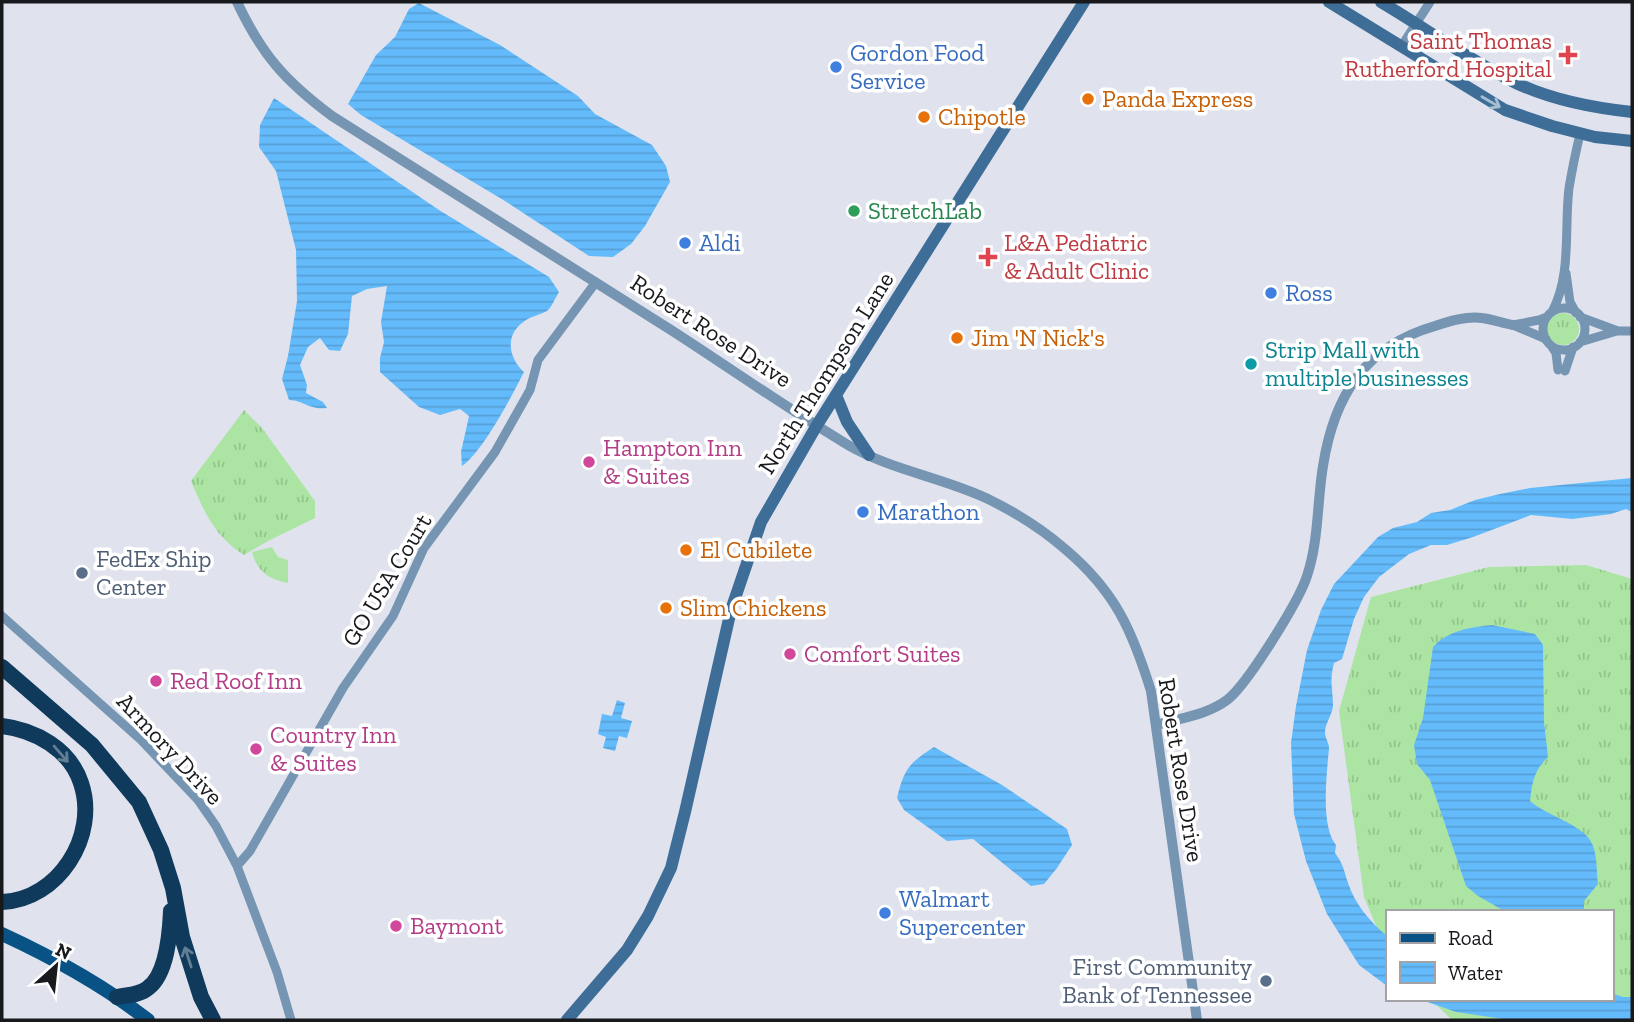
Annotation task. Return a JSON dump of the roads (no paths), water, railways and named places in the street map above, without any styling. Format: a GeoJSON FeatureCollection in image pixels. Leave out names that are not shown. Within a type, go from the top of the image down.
{"type":"FeatureCollection","features":[{"type":"Feature","properties":{"kind":"highway"},"geometry":{"type":"LineString","coordinates":[[2,667],[92,745],[139,802],[173,888],[182,937],[201,997],[213,1020]]}},
{"type":"Feature","properties":{"kind":"highway"},"geometry":{"type":"LineString","coordinates":[[2,726],[26,730],[45,738],[57,747],[81,782],[85,805],[84,826],[78,846],[67,867],[51,883],[34,893],[2,902]]}},
{"type":"Feature","properties":{"kind":"highway"},"geometry":{"type":"LineString","coordinates":[[117,997],[147,989],[154,982],[169,943],[171,906],[160,850]]}},
{"type":"Feature","properties":{"kind":"main road","name":"North Thompson Lane"},"geometry":{"type":"LineString","coordinates":[[568,1020],[627,950],[648,916],[671,868],[731,610],[745,563],[764,517],[817,425],[1084,2]]}},
{"type":"Feature","properties":{"kind":"main road"},"geometry":{"type":"LineString","coordinates":[[1329,2],[1505,110],[1580,134],[1632,141]]}},
{"type":"Feature","properties":{"kind":"main road"},"geometry":{"type":"LineString","coordinates":[[1381,2],[1517,83],[1560,98],[1600,108],[1632,112]]}},
{"type":"Feature","properties":{"kind":"main road"},"geometry":{"type":"LineString","coordinates":[[836,395],[847,422],[869,455]]}},
{"type":"Feature","properties":{"kind":"main road"},"geometry":{"type":"LineString","coordinates":[[2,934],[64,965],[117,997],[148,1020]]}},
{"type":"Feature","properties":{"kind":"street","name":"Robert Rose Drive"},"geometry":{"type":"LineString","coordinates":[[237,2],[253,35],[276,68],[302,94],[332,116],[817,425],[893,467],[985,498],[1021,517],[1064,548],[1095,577],[1121,611],[1138,647],[1151,691],[1197,1020]]}},
{"type":"Feature","properties":{"kind":"street"},"geometry":{"type":"LineString","coordinates":[[1401,47],[1430,2]]}},
{"type":"Feature","properties":{"kind":"street"},"geometry":{"type":"LineString","coordinates":[[1565,271],[1570,302],[1584,330],[1562,370],[1543,326],[1557,302],[1565,271],[1569,188],[1580,134]]}},
{"type":"Feature","properties":{"kind":"street","name":"GO USA Court"},"geometry":{"type":"LineString","coordinates":[[237,866],[250,851],[343,688],[393,616],[424,548],[495,452],[530,390],[538,360],[596,282]]}},
{"type":"Feature","properties":{"kind":"street"},"geometry":{"type":"LineString","coordinates":[[1513,325],[1539,320],[1564,308],[1618,331]]}},
{"type":"Feature","properties":{"kind":"street"},"geometry":{"type":"LineString","coordinates":[[1157,725],[1201,713],[1229,699],[1264,652],[1293,605],[1307,578],[1315,543],[1323,464],[1330,437],[1347,391],[1357,375],[1382,350],[1404,336],[1457,319],[1480,318],[1513,325],[1562,349],[1590,337],[1632,331]]}},
{"type":"Feature","properties":{"kind":"street","name":"Armory Drive"},"geometry":{"type":"LineString","coordinates":[[2,616],[149,748],[198,800],[216,826],[237,866],[277,972],[291,1020]]}},
{"type":"Feature","properties":{"kind":"water"},"geometry":{"type":"Polygon","coordinates":[[[419,3],[500,45],[578,96],[595,114],[652,145],[666,166],[670,182],[645,226],[631,244],[613,257],[589,256],[505,201],[361,115],[348,104],[376,55],[395,37],[409,9],[419,3]]]}},
{"type":"Feature","properties":{"kind":"water"},"geometry":{"type":"Polygon","coordinates":[[[274,98],[439,210],[549,277],[559,292],[547,311],[526,320],[514,332],[511,339],[512,353],[524,372],[487,437],[462,466],[461,452],[469,416],[460,409],[440,415],[419,407],[380,372],[384,342],[381,322],[387,286],[367,289],[352,296],[348,334],[340,351],[329,350],[320,338],[308,347],[300,365],[307,385],[306,393],[323,402],[327,408],[315,408],[289,400],[282,379],[297,301],[296,250],[276,171],[259,147],[260,125],[274,98]]]}},
{"type":"Feature","properties":{"kind":"water"},"geometry":{"type":"Polygon","coordinates":[[[1632,478],[1632,512],[1626,509],[1611,514],[1572,519],[1531,515],[1473,537],[1447,545],[1431,545],[1409,554],[1379,577],[1364,597],[1342,659],[1334,663],[1331,680],[1333,706],[1325,732],[1329,748],[1326,784],[1328,825],[1336,845],[1335,853],[1342,864],[1351,891],[1364,912],[1386,935],[1386,985],[1359,965],[1327,914],[1306,861],[1294,814],[1291,743],[1307,650],[1321,610],[1334,584],[1378,537],[1393,528],[1417,522],[1431,513],[1530,488],[1632,478]]]}},
{"type":"Feature","properties":{"kind":"water"},"geometry":{"type":"Polygon","coordinates":[[[1492,625],[1535,634],[1543,645],[1544,722],[1548,757],[1534,777],[1530,801],[1579,829],[1593,845],[1598,884],[1584,901],[1584,910],[1502,910],[1466,886],[1430,780],[1417,764],[1414,745],[1423,718],[1433,647],[1445,637],[1492,625]]]}},
{"type":"Feature","properties":{"kind":"water"},"geometry":{"type":"Polygon","coordinates":[[[617,700],[625,703],[621,718],[632,721],[627,738],[619,736],[615,751],[603,748],[606,737],[598,734],[602,714],[612,716],[617,700]]]}},
{"type":"Feature","properties":{"kind":"water"},"geometry":{"type":"Polygon","coordinates":[[[934,747],[1002,785],[1067,829],[1072,845],[1044,884],[1031,886],[973,839],[947,841],[904,810],[897,798],[905,773],[913,763],[934,747]]]}},
{"type":"Feature","properties":{"kind":"water"},"geometry":{"type":"Polygon","coordinates":[[[1613,994],[1632,997],[1632,1020],[1510,1020],[1456,1012],[1425,1001],[1613,1001],[1613,994]]]}},
{"type":"Feature","properties":{"kind":"place","name":"Saint Thomas Rutherford Hospital"},"geometry":{"type":"Point","coordinates":[1568,55]}},
{"type":"Feature","properties":{"kind":"place","name":"Gordon Food Service"},"geometry":{"type":"Point","coordinates":[836,67]}},
{"type":"Feature","properties":{"kind":"place","name":"Panda Express"},"geometry":{"type":"Point","coordinates":[1088,99]}},
{"type":"Feature","properties":{"kind":"place","name":"Chipotle"},"geometry":{"type":"Point","coordinates":[924,117]}},
{"type":"Feature","properties":{"kind":"place","name":"StretchLab"},"geometry":{"type":"Point","coordinates":[854,211]}},
{"type":"Feature","properties":{"kind":"place","name":"Aldi"},"geometry":{"type":"Point","coordinates":[685,243]}},
{"type":"Feature","properties":{"kind":"place","name":"L&A Pediatric & Adult Clinic"},"geometry":{"type":"Point","coordinates":[988,257]}},
{"type":"Feature","properties":{"kind":"place","name":"Ross"},"geometry":{"type":"Point","coordinates":[1271,293]}},
{"type":"Feature","properties":{"kind":"place","name":"Jim 'N Nick's"},"geometry":{"type":"Point","coordinates":[957,338]}},
{"type":"Feature","properties":{"kind":"place","name":"Strip Mall with multiple businesses"},"geometry":{"type":"Point","coordinates":[1251,364]}},
{"type":"Feature","properties":{"kind":"place","name":"Hampton Inn & Suites"},"geometry":{"type":"Point","coordinates":[589,462]}},
{"type":"Feature","properties":{"kind":"place","name":"Marathon"},"geometry":{"type":"Point","coordinates":[863,512]}},
{"type":"Feature","properties":{"kind":"place","name":"El Cubilete"},"geometry":{"type":"Point","coordinates":[686,550]}},
{"type":"Feature","properties":{"kind":"place","name":"FedEx Ship Center"},"geometry":{"type":"Point","coordinates":[82,573]}},
{"type":"Feature","properties":{"kind":"place","name":"Slim Chickens"},"geometry":{"type":"Point","coordinates":[666,608]}},
{"type":"Feature","properties":{"kind":"place","name":"Comfort Suites"},"geometry":{"type":"Point","coordinates":[790,654]}},
{"type":"Feature","properties":{"kind":"place","name":"Red Roof Inn"},"geometry":{"type":"Point","coordinates":[156,681]}},
{"type":"Feature","properties":{"kind":"place","name":"Country Inn & Suites"},"geometry":{"type":"Point","coordinates":[256,749]}},
{"type":"Feature","properties":{"kind":"place","name":"Walmart Supercenter"},"geometry":{"type":"Point","coordinates":[885,913]}},
{"type":"Feature","properties":{"kind":"place","name":"Baymont"},"geometry":{"type":"Point","coordinates":[396,926]}},
{"type":"Feature","properties":{"kind":"place","name":"First Community Bank of Tennessee"},"geometry":{"type":"Point","coordinates":[1266,981]}}]}
